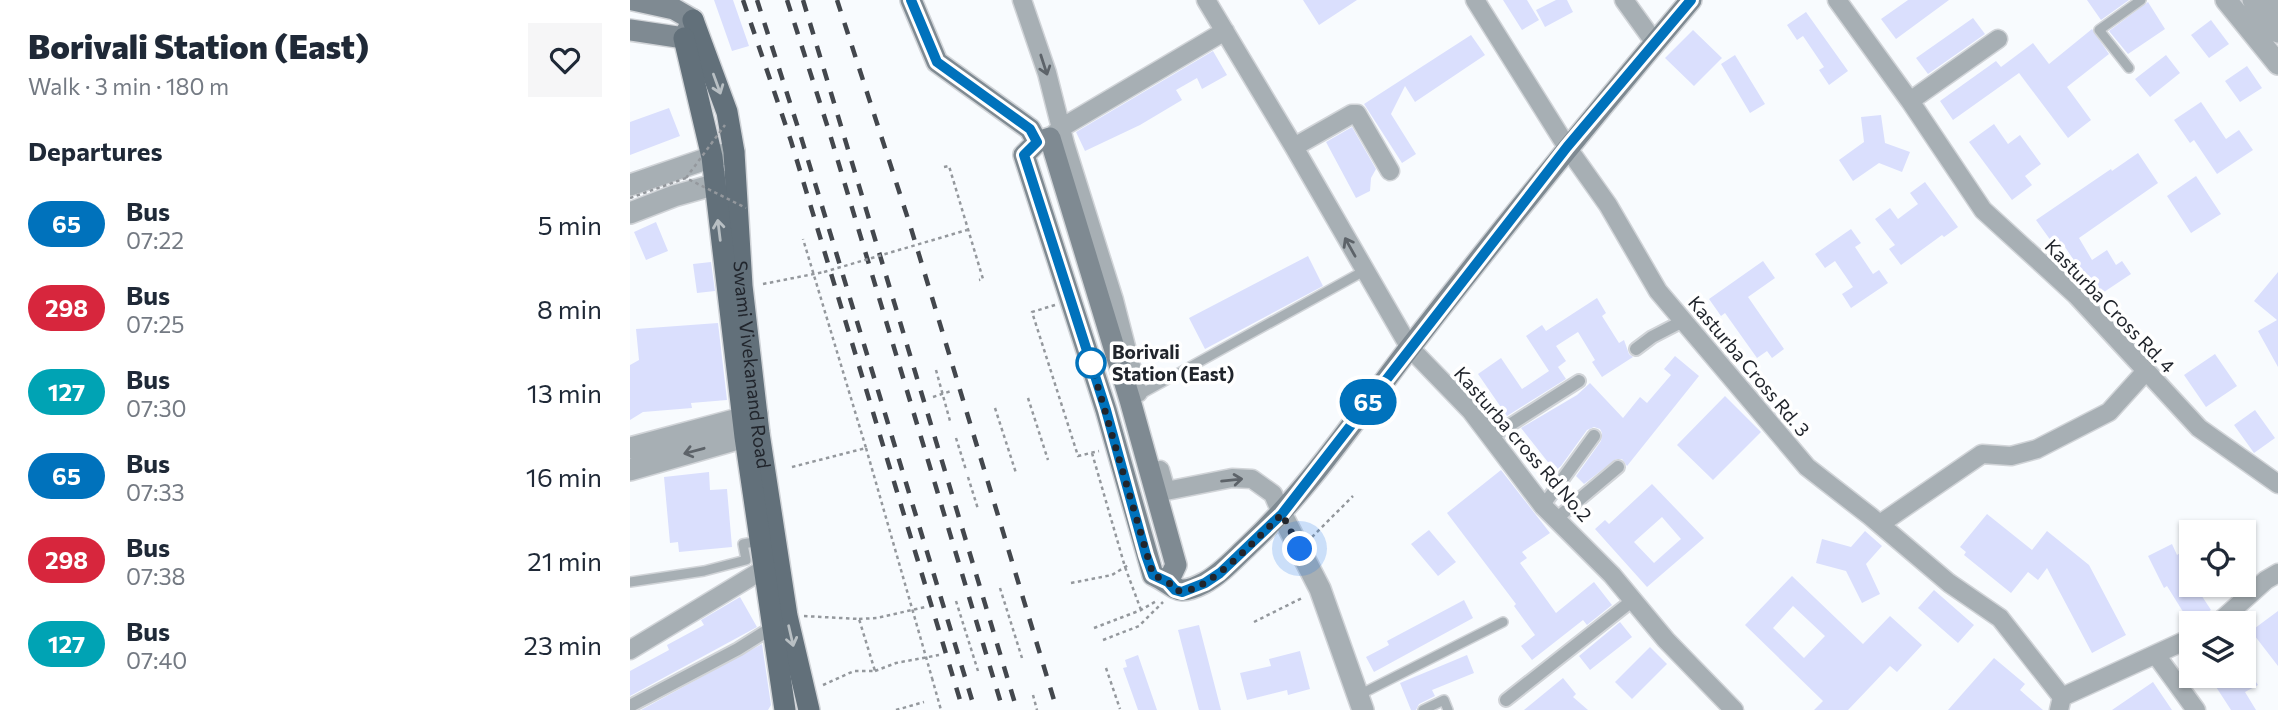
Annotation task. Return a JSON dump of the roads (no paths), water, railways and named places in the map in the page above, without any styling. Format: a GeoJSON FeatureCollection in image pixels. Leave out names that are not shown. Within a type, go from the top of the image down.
{"type":"FeatureCollection","features":[{"type":"Feature","properties":{"kind":"main road"},"geometry":{"type":"LineString","coordinates":[[632,0],[682,13]]}},
{"type":"Feature","properties":{"kind":"main road"},"geometry":{"type":"LineString","coordinates":[[911,0],[937,62],[1030,129],[1049,136]]}},
{"type":"Feature","properties":{"kind":"main road"},"geometry":{"type":"LineString","coordinates":[[1049,136],[1024,155],[1106,410],[1153,575],[1182,592],[1220,573],[1282,514],[1567,147],[1691,0]]}},
{"type":"Feature","properties":{"kind":"main road"},"geometry":{"type":"LineString","coordinates":[[630,30],[682,13]]}},
{"type":"Feature","properties":{"kind":"main road","name":"Swami Vivekanand Road"},"geometry":{"type":"LineString","coordinates":[[682,13],[727,112],[734,152],[724,182]]}},
{"type":"Feature","properties":{"kind":"main road","name":"Swami Vivekanand Road"},"geometry":{"type":"LineString","coordinates":[[682,13],[712,156],[724,182],[742,286],[760,540],[765,569],[807,700]]}},
{"type":"Feature","properties":{"kind":"main road"},"geometry":{"type":"LineString","coordinates":[[1049,136],[1130,400],[1176,565],[1172,586]]}},
{"type":"Feature","properties":{"kind":"main road","name":"Swami Vivekanand Road"},"geometry":{"type":"LineString","coordinates":[[751,426],[780,622],[785,710]]}},
{"type":"Feature","properties":{"kind":"street"},"geometry":{"type":"LineString","coordinates":[[1022,0],[1047,73],[1049,136],[1114,300],[1166,491],[1232,478],[1252,480],[1273,494],[1320,589],[1361,703]]}},
{"type":"Feature","properties":{"kind":"street","name":"Kasturba cross Rd No.2"},"geometry":{"type":"LineString","coordinates":[[1206,0],[1410,348],[1471,411],[1550,512],[1612,575],[1666,640],[1734,710]]}},
{"type":"Feature","properties":{"kind":"street","name":"Kasturba Cross Rd. 3"},"geometry":{"type":"LineString","coordinates":[[1475,0],[1567,147],[1608,205],[1658,291],[1807,467],[1949,583],[2000,618],[2060,704]]}},
{"type":"Feature","properties":{"kind":"street"},"geometry":{"type":"LineString","coordinates":[[1624,0],[1655,43]]}},
{"type":"Feature","properties":{"kind":"street","name":"Kasturba Cross Rd. 4"},"geometry":{"type":"LineString","coordinates":[[1837,0],[1910,101],[1983,210],[2076,295],[2199,428],[2278,484]]}},
{"type":"Feature","properties":{"kind":"street"},"geometry":{"type":"LineString","coordinates":[[2226,0],[2275,46]]}},
{"type":"Feature","properties":{"kind":"street"},"geometry":{"type":"LineString","coordinates":[[2253,0],[2275,46]]}},
{"type":"Feature","properties":{"kind":"street"},"geometry":{"type":"LineString","coordinates":[[2273,0],[2278,6]]}},
{"type":"Feature","properties":{"kind":"street"},"geometry":{"type":"LineString","coordinates":[[1049,136],[1225,31]]}},
{"type":"Feature","properties":{"kind":"street"},"geometry":{"type":"LineString","coordinates":[[1910,101],[1998,38]]}},
{"type":"Feature","properties":{"kind":"street"},"geometry":{"type":"LineString","coordinates":[[1294,147],[1352,114],[1357,114],[1390,171]]}},
{"type":"Feature","properties":{"kind":"street"},"geometry":{"type":"LineString","coordinates":[[630,185],[712,156],[734,152]]}},
{"type":"Feature","properties":{"kind":"street"},"geometry":{"type":"LineString","coordinates":[[630,213],[674,196],[724,182]]}},
{"type":"Feature","properties":{"kind":"street"},"geometry":{"type":"LineString","coordinates":[[1636,349],[1652,337],[1683,321]]}},
{"type":"Feature","properties":{"kind":"street"},"geometry":{"type":"LineString","coordinates":[[1880,524],[1982,454],[2011,456],[2037,449],[2109,412],[2146,371]]}},
{"type":"Feature","properties":{"kind":"street"},"geometry":{"type":"LineString","coordinates":[[1491,437],[1579,381]]}},
{"type":"Feature","properties":{"kind":"street"},"geometry":{"type":"LineString","coordinates":[[630,448],[751,426]]}},
{"type":"Feature","properties":{"kind":"street"},"geometry":{"type":"LineString","coordinates":[[630,470],[751,426]]}},
{"type":"Feature","properties":{"kind":"street"},"geometry":{"type":"LineString","coordinates":[[1550,512],[1594,436]]}},
{"type":"Feature","properties":{"kind":"street"},"geometry":{"type":"LineString","coordinates":[[1550,512],[1618,467]]}},
{"type":"Feature","properties":{"kind":"street"},"geometry":{"type":"LineString","coordinates":[[630,650],[765,569]]}},
{"type":"Feature","properties":{"kind":"street"},"geometry":{"type":"LineString","coordinates":[[2231,611],[2266,580],[2278,573]]}},
{"type":"Feature","properties":{"kind":"street"},"geometry":{"type":"LineString","coordinates":[[1507,700],[1633,600]]}},
{"type":"Feature","properties":{"kind":"street"},"geometry":{"type":"LineString","coordinates":[[630,706],[738,649],[780,622]]}},
{"type":"Feature","properties":{"kind":"street"},"geometry":{"type":"LineString","coordinates":[[2060,704],[2179,644]]}},
{"type":"Feature","properties":{"kind":"street"},"geometry":{"type":"LineString","coordinates":[[2156,655],[2196,710]]}},
{"type":"Feature","properties":{"kind":"lane"},"geometry":{"type":"LineString","coordinates":[[2129,68],[2099,30],[2141,0]]}},
{"type":"Feature","properties":{"kind":"lane"},"geometry":{"type":"LineString","coordinates":[[1138,395],[1364,271]]}},
{"type":"Feature","properties":{"kind":"lane"},"geometry":{"type":"LineString","coordinates":[[630,582],[704,571],[746,560],[743,544],[760,540]]}},
{"type":"Feature","properties":{"kind":"lane"},"geometry":{"type":"LineString","coordinates":[[1361,703],[1503,622]]}},
{"type":"Feature","properties":{"kind":"lane"},"geometry":{"type":"LineString","coordinates":[[1423,710],[1444,700],[1448,710]]}},
{"type":"Feature","properties":{"kind":"railway"},"geometry":{"type":"LineString","coordinates":[[743,0],[791,141],[963,710]]}},
{"type":"Feature","properties":{"kind":"railway"},"geometry":{"type":"LineString","coordinates":[[757,0],[975,710]]}},
{"type":"Feature","properties":{"kind":"railway"},"geometry":{"type":"LineString","coordinates":[[787,0],[1003,710]]}},
{"type":"Feature","properties":{"kind":"railway"},"geometry":{"type":"LineString","coordinates":[[803,0],[1017,710]]}},
{"type":"Feature","properties":{"kind":"railway"},"geometry":{"type":"LineString","coordinates":[[837,0],[910,225],[1057,710]]}},
{"type":"Feature","properties":{"kind":"place","name":"Borivali Station (East)"},"geometry":{"type":"Point","coordinates":[1091,363]}}]}
